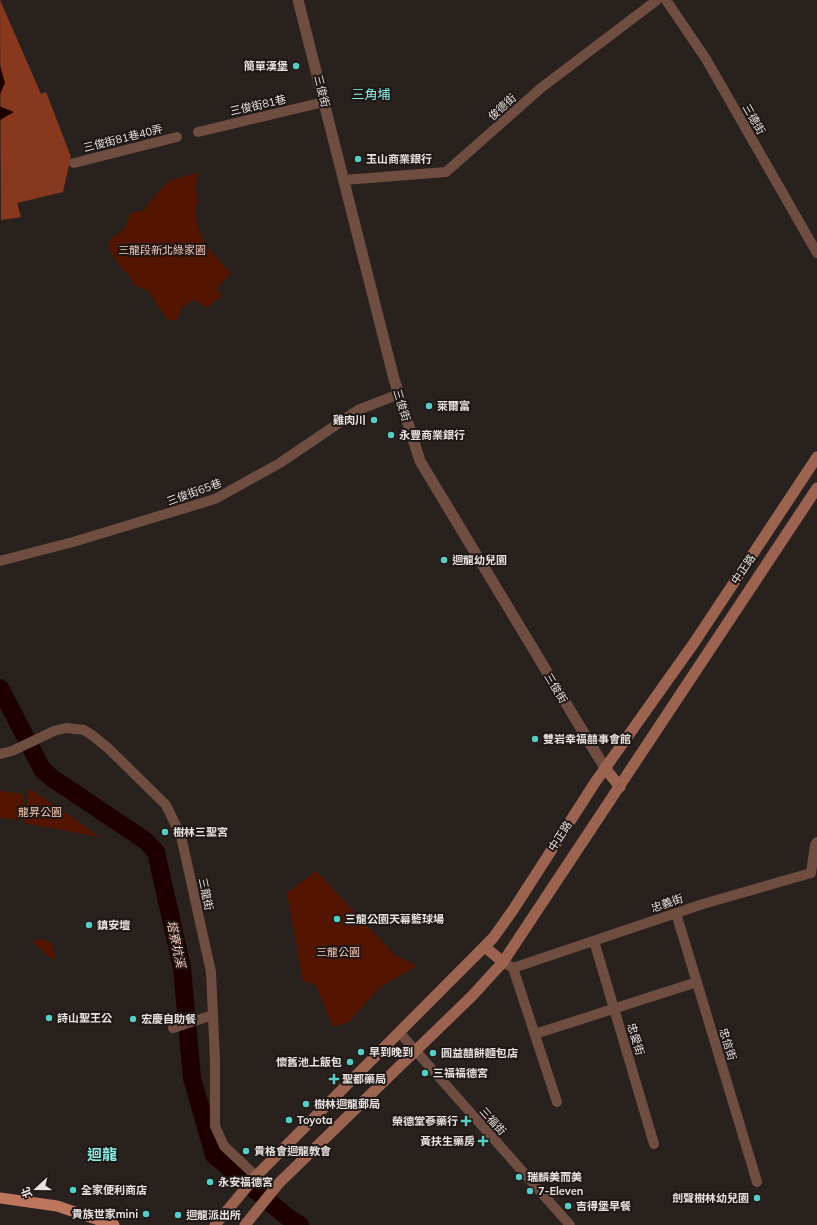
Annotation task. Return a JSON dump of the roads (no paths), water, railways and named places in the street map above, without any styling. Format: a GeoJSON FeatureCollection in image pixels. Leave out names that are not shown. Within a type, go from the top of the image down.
{"type":"FeatureCollection","features":[{"type":"Feature","properties":{"kind":"main road","name":"中正路"},"geometry":{"type":"LineString","coordinates":[[215,1225],[256,1176],[485,947],[513,910],[605,768],[694,643],[817,457]]}},
{"type":"Feature","properties":{"kind":"main road","name":"中正路"},"geometry":{"type":"LineString","coordinates":[[245,1225],[272,1192],[415,1050],[472,996],[508,965],[620,787],[817,488]]}},
{"type":"Feature","properties":{"kind":"main road"},"geometry":{"type":"LineString","coordinates":[[605,768],[620,787]]}},
{"type":"Feature","properties":{"kind":"main road"},"geometry":{"type":"LineString","coordinates":[[485,947],[508,965]]}},
{"type":"Feature","properties":{"kind":"main road"},"geometry":{"type":"LineString","coordinates":[[0,1198],[57,1206],[114,1225]]}},
{"type":"Feature","properties":{"kind":"street","name":"三俊街"},"geometry":{"type":"LineString","coordinates":[[298,0],[399,394],[420,461],[605,768]]}},
{"type":"Feature","properties":{"kind":"street","name":"俊德街"},"geometry":{"type":"LineString","coordinates":[[344,180],[446,172],[541,88],[657,0]]}},
{"type":"Feature","properties":{"kind":"street","name":"三德街"},"geometry":{"type":"LineString","coordinates":[[666,0],[706,59],[817,253]]}},
{"type":"Feature","properties":{"kind":"street","name":"三俊街81巷"},"geometry":{"type":"LineString","coordinates":[[198,132],[324,102]]}},
{"type":"Feature","properties":{"kind":"street","name":"三俊街81巷40弄"},"geometry":{"type":"LineString","coordinates":[[74,163],[177,137]]}},
{"type":"Feature","properties":{"kind":"street","name":"三俊街65巷"},"geometry":{"type":"LineString","coordinates":[[0,561],[73,542],[215,499],[280,463],[358,410],[399,394]]}},
{"type":"Feature","properties":{"kind":"street","name":"三龍街"},"geometry":{"type":"LineString","coordinates":[[0,754],[12,751],[37,738],[66,728],[78,729],[92,734],[166,805],[181,836],[210,972],[213,1015],[215,1126],[224,1146],[256,1176]]}},
{"type":"Feature","properties":{"kind":"street","name":"忠義街"},"geometry":{"type":"LineString","coordinates":[[508,965],[594,941],[676,913],[811,873],[815,845],[817,842]]}},
{"type":"Feature","properties":{"kind":"street","name":"忠信街"},"geometry":{"type":"LineString","coordinates":[[676,913],[757,1182]]}},
{"type":"Feature","properties":{"kind":"street","name":"忠愛街"},"geometry":{"type":"LineString","coordinates":[[594,941],[654,1144]]}},
{"type":"Feature","properties":{"kind":"street"},"geometry":{"type":"LineString","coordinates":[[508,965],[535,1034],[557,1102]]}},
{"type":"Feature","properties":{"kind":"street"},"geometry":{"type":"LineString","coordinates":[[535,1034],[697,982]]}},
{"type":"Feature","properties":{"kind":"street"},"geometry":{"type":"LineString","coordinates":[[173,1028],[213,1015]]}},
{"type":"Feature","properties":{"kind":"street","name":"三福街"},"geometry":{"type":"LineString","coordinates":[[399,1032],[570,1225]]}},
{"type":"Feature","properties":{"kind":"waterway","name":"塔寮坑溪"},"geometry":{"type":"LineString","coordinates":[[0,688],[42,769],[52,778],[146,841],[156,852],[182,968],[192,1078],[214,1155],[286,1216],[300,1225]]}},
{"type":"Feature","properties":{"kind":"place","name":"簡單漢堡"},"geometry":{"type":"Point","coordinates":[296,66]}},
{"type":"Feature","properties":{"kind":"place","name":"玉山商業銀行"},"geometry":{"type":"Point","coordinates":[358,159]}},
{"type":"Feature","properties":{"kind":"place","name":"萊爾富"},"geometry":{"type":"Point","coordinates":[429,406]}},
{"type":"Feature","properties":{"kind":"place","name":"雞肉川"},"geometry":{"type":"Point","coordinates":[374,420]}},
{"type":"Feature","properties":{"kind":"place","name":"永豐商業銀行"},"geometry":{"type":"Point","coordinates":[391,435]}},
{"type":"Feature","properties":{"kind":"place","name":"迴龍幼兒園"},"geometry":{"type":"Point","coordinates":[444,560]}},
{"type":"Feature","properties":{"kind":"place","name":"雙岩幸福囍事會館"},"geometry":{"type":"Point","coordinates":[535,739]}},
{"type":"Feature","properties":{"kind":"place","name":"樹林三聖宮"},"geometry":{"type":"Point","coordinates":[165,832]}},
{"type":"Feature","properties":{"kind":"place","name":"三龍公園天幕籃球場"},"geometry":{"type":"Point","coordinates":[337,919]}},
{"type":"Feature","properties":{"kind":"place","name":"鎮安壇"},"geometry":{"type":"Point","coordinates":[89,925]}},
{"type":"Feature","properties":{"kind":"place","name":"詩山聖王公"},"geometry":{"type":"Point","coordinates":[49,1018]}},
{"type":"Feature","properties":{"kind":"place","name":"宏慶自助餐"},"geometry":{"type":"Point","coordinates":[133,1019]}},
{"type":"Feature","properties":{"kind":"place","name":"早到晚到"},"geometry":{"type":"Point","coordinates":[361,1052]}},
{"type":"Feature","properties":{"kind":"place","name":"圓益囍餅麵包店"},"geometry":{"type":"Point","coordinates":[433,1053]}},
{"type":"Feature","properties":{"kind":"place","name":"懷舊池上飯包"},"geometry":{"type":"Point","coordinates":[350,1062]}},
{"type":"Feature","properties":{"kind":"place","name":"三福福德宮"},"geometry":{"type":"Point","coordinates":[425,1073]}},
{"type":"Feature","properties":{"kind":"place","name":"聖都藥局"},"geometry":{"type":"Point","coordinates":[334,1079]}},
{"type":"Feature","properties":{"kind":"place","name":"樹林迴龍郵局"},"geometry":{"type":"Point","coordinates":[306,1104]}},
{"type":"Feature","properties":{"kind":"place","name":"Toyota"},"geometry":{"type":"Point","coordinates":[289,1120]}},
{"type":"Feature","properties":{"kind":"place","name":"榮德堂蔘藥行"},"geometry":{"type":"Point","coordinates":[466,1121]}},
{"type":"Feature","properties":{"kind":"place","name":"黃扶生藥房"},"geometry":{"type":"Point","coordinates":[483,1141]}},
{"type":"Feature","properties":{"kind":"place","name":"貴格會迴龍教會"},"geometry":{"type":"Point","coordinates":[246,1151]}},
{"type":"Feature","properties":{"kind":"place","name":"瑞麟美而美"},"geometry":{"type":"Point","coordinates":[519,1177]}},
{"type":"Feature","properties":{"kind":"place","name":"永安福德宮"},"geometry":{"type":"Point","coordinates":[210,1182]}},
{"type":"Feature","properties":{"kind":"place","name":"全家便利商店"},"geometry":{"type":"Point","coordinates":[73,1190]}},
{"type":"Feature","properties":{"kind":"place","name":"7-Eleven"},"geometry":{"type":"Point","coordinates":[530,1191]}},
{"type":"Feature","properties":{"kind":"place","name":"劍聲樹林幼兒園"},"geometry":{"type":"Point","coordinates":[757,1198]}},
{"type":"Feature","properties":{"kind":"place","name":"吉得堡早餐"},"geometry":{"type":"Point","coordinates":[568,1206]}},
{"type":"Feature","properties":{"kind":"place","name":"貴族世家mini"},"geometry":{"type":"Point","coordinates":[146,1214]}},
{"type":"Feature","properties":{"kind":"place","name":"迴龍派出所"},"geometry":{"type":"Point","coordinates":[178,1215]}},
{"type":"Feature","properties":{"kind":"district","name":"三角埔"},"geometry":{"type":"Point","coordinates":[371,94]}},
{"type":"Feature","properties":{"kind":"district","name":"迴龍"},"geometry":{"type":"Point","coordinates":[102,1155]}},
{"type":"Feature","properties":{"kind":"park label","name":"三龍段新北綠家園"},"geometry":{"type":"Point","coordinates":[162,250]}},
{"type":"Feature","properties":{"kind":"park label","name":"龍昇公園"},"geometry":{"type":"Point","coordinates":[40,812]}},
{"type":"Feature","properties":{"kind":"park label","name":"三龍公園"},"geometry":{"type":"Point","coordinates":[338,952]}}]}
